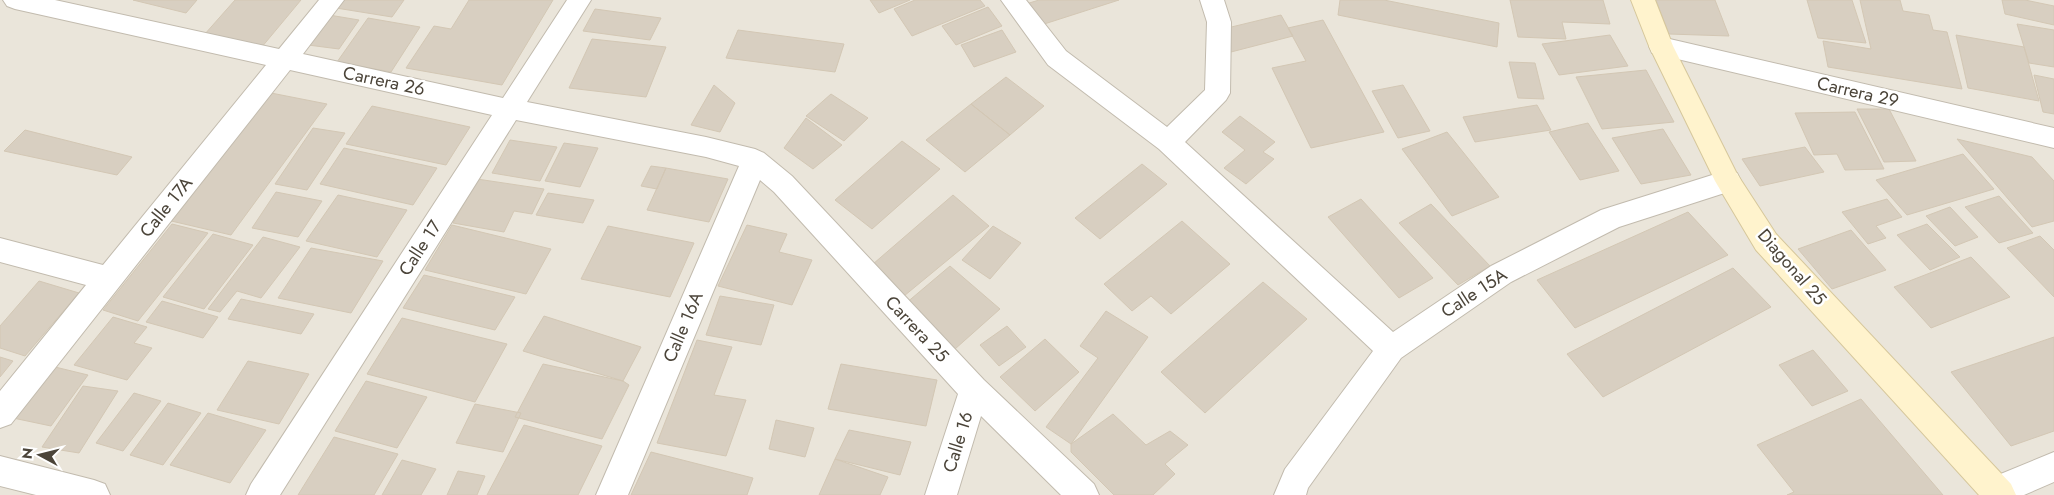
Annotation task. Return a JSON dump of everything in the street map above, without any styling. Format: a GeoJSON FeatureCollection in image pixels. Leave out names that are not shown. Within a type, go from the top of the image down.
{"type":"FeatureCollection","features":[{"type":"Feature","properties":{"kind":"main road","name":"Diagonal 25"},"geometry":{"type":"LineString","coordinates":[[1643,0],[1661,46],[1728,182],[1766,242],[1998,493]]}},
{"type":"Feature","properties":{"kind":"street","name":"Carrera 26"},"geometry":{"type":"LineString","coordinates":[[15,0],[49,3],[284,59],[509,109],[706,148],[755,160]]}},
{"type":"Feature","properties":{"kind":"street","name":"Calle 17A"},"geometry":{"type":"LineString","coordinates":[[0,414],[332,0]]}},
{"type":"Feature","properties":{"kind":"street","name":"Calle 17"},"geometry":{"type":"LineString","coordinates":[[262,495],[579,0]]}},
{"type":"Feature","properties":{"kind":"street"},"geometry":{"type":"LineString","coordinates":[[1013,0],[1057,58],[1168,142],[1391,349]]}},
{"type":"Feature","properties":{"kind":"street"},"geometry":{"type":"LineString","coordinates":[[1168,142],[1217,93],[1219,22],[1212,0]]}},
{"type":"Feature","properties":{"kind":"street","name":"Carrera 29"},"geometry":{"type":"LineString","coordinates":[[1661,46],[2054,138]]}},
{"type":"Feature","properties":{"kind":"street","name":"Carrera 25"},"geometry":{"type":"LineString","coordinates":[[755,160],[783,184],[974,390],[1083,495]]}},
{"type":"Feature","properties":{"kind":"street","name":"Calle 16A"},"geometry":{"type":"LineString","coordinates":[[612,495],[755,160]]}},
{"type":"Feature","properties":{"kind":"street","name":"Calle 15A"},"geometry":{"type":"LineString","coordinates":[[1290,495],[1296,479],[1391,349],[1501,274],[1611,218],[1728,182]]}},
{"type":"Feature","properties":{"kind":"street"},"geometry":{"type":"LineString","coordinates":[[0,250],[109,279]]}},
{"type":"Feature","properties":{"kind":"street","name":"Calle 16"},"geometry":{"type":"LineString","coordinates":[[941,495],[974,390]]}},
{"type":"Feature","properties":{"kind":"street"},"geometry":{"type":"LineString","coordinates":[[1998,493],[2054,468]]}},
{"type":"Feature","properties":{"kind":"street"},"geometry":{"type":"LineString","coordinates":[[0,471],[94,495]]}},
{"type":"Feature","properties":{"kind":"shaded area"},"geometry":{"type":"Polygon","coordinates":[[[0,0],[2054,0],[2054,495],[0,495],[0,0]]]}},
{"type":"Feature","properties":{"kind":"building"},"geometry":{"type":"Polygon","coordinates":[[[133,0],[197,0],[186,13],[133,0]]]}},
{"type":"Feature","properties":{"kind":"building"},"geometry":{"type":"Polygon","coordinates":[[[235,0],[301,0],[261,48],[204,35],[235,0]]]}},
{"type":"Feature","properties":{"kind":"building"},"geometry":{"type":"Polygon","coordinates":[[[342,0],[404,0],[392,17],[336,8],[342,0]]]}},
{"type":"Feature","properties":{"kind":"building"},"geometry":{"type":"Polygon","coordinates":[[[469,0],[553,0],[502,85],[406,68],[434,26],[451,29],[469,0]]]}},
{"type":"Feature","properties":{"kind":"building"},"geometry":{"type":"Polygon","coordinates":[[[870,0],[910,0],[879,13],[870,0]]]}},
{"type":"Feature","properties":{"kind":"building"},"geometry":{"type":"Polygon","coordinates":[[[915,0],[980,0],[985,6],[912,36],[894,9],[915,0]]]}},
{"type":"Feature","properties":{"kind":"building"},"geometry":{"type":"Polygon","coordinates":[[[1039,0],[1119,0],[1038,26],[1026,4],[1039,0]]]}},
{"type":"Feature","properties":{"kind":"building"},"geometry":{"type":"Polygon","coordinates":[[[1340,0],[1384,0],[1499,23],[1497,47],[1338,15],[1340,0]]]}},
{"type":"Feature","properties":{"kind":"building"},"geometry":{"type":"Polygon","coordinates":[[[1510,0],[1603,0],[1610,24],[1562,22],[1566,39],[1518,37],[1510,0]]]}},
{"type":"Feature","properties":{"kind":"building"},"geometry":{"type":"Polygon","coordinates":[[[1656,0],[1715,0],[1729,36],[1669,34],[1656,0]]]}},
{"type":"Feature","properties":{"kind":"building"},"geometry":{"type":"Polygon","coordinates":[[[1807,0],[1852,0],[1866,43],[1818,38],[1807,0]]]}},
{"type":"Feature","properties":{"kind":"building"},"geometry":{"type":"Polygon","coordinates":[[[1860,0],[1900,0],[1903,11],[1929,15],[1933,30],[1947,32],[1962,89],[1828,67],[1823,41],[1871,49],[1860,0]]]}},
{"type":"Feature","properties":{"kind":"building"},"geometry":{"type":"Polygon","coordinates":[[[2002,0],[2025,0],[2054,6],[2054,25],[2005,14],[2002,0]]]}},
{"type":"Feature","properties":{"kind":"building"},"geometry":{"type":"Polygon","coordinates":[[[988,7],[1002,26],[956,45],[942,26],[988,7]]]}},
{"type":"Feature","properties":{"kind":"building"},"geometry":{"type":"Polygon","coordinates":[[[595,9],[661,18],[650,40],[583,31],[595,9]]]}},
{"type":"Feature","properties":{"kind":"building"},"geometry":{"type":"Polygon","coordinates":[[[329,15],[359,20],[339,49],[308,45],[329,15]]]}},
{"type":"Feature","properties":{"kind":"building"},"geometry":{"type":"Polygon","coordinates":[[[1281,15],[1293,36],[1231,52],[1219,30],[1281,15]]]}},
{"type":"Feature","properties":{"kind":"building"},"geometry":{"type":"Polygon","coordinates":[[[368,18],[420,27],[391,72],[337,62],[368,18]]]}},
{"type":"Feature","properties":{"kind":"building"},"geometry":{"type":"Polygon","coordinates":[[[1323,20],[1384,132],[1311,148],[1272,68],[1306,61],[1288,28],[1323,20]]]}},
{"type":"Feature","properties":{"kind":"building"},"geometry":{"type":"Polygon","coordinates":[[[2017,24],[2054,30],[2054,67],[2029,63],[2017,24]]]}},
{"type":"Feature","properties":{"kind":"building"},"geometry":{"type":"Polygon","coordinates":[[[738,30],[844,44],[835,72],[726,58],[738,30]]]}},
{"type":"Feature","properties":{"kind":"building"},"geometry":{"type":"Polygon","coordinates":[[[1002,30],[1016,52],[974,67],[961,45],[1002,30]]]}},
{"type":"Feature","properties":{"kind":"building"},"geometry":{"type":"Polygon","coordinates":[[[1610,35],[1628,66],[1559,75],[1542,44],[1610,35]]]}},
{"type":"Feature","properties":{"kind":"building"},"geometry":{"type":"Polygon","coordinates":[[[1956,35],[2024,47],[2039,101],[1968,88],[1956,35]]]}},
{"type":"Feature","properties":{"kind":"building"},"geometry":{"type":"Polygon","coordinates":[[[592,39],[666,47],[646,97],[569,88],[592,39]]]}},
{"type":"Feature","properties":{"kind":"building"},"geometry":{"type":"Polygon","coordinates":[[[1509,62],[1535,63],[1544,99],[1518,98],[1509,62]]]}},
{"type":"Feature","properties":{"kind":"building"},"geometry":{"type":"Polygon","coordinates":[[[1646,70],[1674,122],[1602,129],[1576,77],[1646,70]]]}},
{"type":"Feature","properties":{"kind":"building"},"geometry":{"type":"Polygon","coordinates":[[[2034,75],[2054,79],[2054,114],[2043,112],[2034,75]]]}},
{"type":"Feature","properties":{"kind":"building"},"geometry":{"type":"Polygon","coordinates":[[[1006,77],[1044,106],[1010,135],[971,104],[1006,77]]]}},
{"type":"Feature","properties":{"kind":"building"},"geometry":{"type":"Polygon","coordinates":[[[714,85],[735,103],[720,132],[691,125],[714,85]]]}},
{"type":"Feature","properties":{"kind":"building"},"geometry":{"type":"Polygon","coordinates":[[[1403,85],[1430,131],[1398,138],[1372,91],[1403,85]]]}},
{"type":"Feature","properties":{"kind":"building"},"geometry":{"type":"Polygon","coordinates":[[[266,92],[327,104],[231,235],[167,220],[266,92]]]}},
{"type":"Feature","properties":{"kind":"building"},"geometry":{"type":"Polygon","coordinates":[[[831,94],[868,118],[844,141],[806,116],[831,94]]]}},
{"type":"Feature","properties":{"kind":"building"},"geometry":{"type":"Polygon","coordinates":[[[971,104],[1010,135],[965,172],[926,140],[971,104]]]}},
{"type":"Feature","properties":{"kind":"building"},"geometry":{"type":"Polygon","coordinates":[[[1537,105],[1551,130],[1475,142],[1463,117],[1537,105]]]}},
{"type":"Feature","properties":{"kind":"building"},"geometry":{"type":"Polygon","coordinates":[[[372,106],[470,127],[446,165],[346,144],[372,106]]]}},
{"type":"Feature","properties":{"kind":"building"},"geometry":{"type":"Polygon","coordinates":[[[1857,109],[1889,109],[1916,161],[1884,162],[1857,109]]]}},
{"type":"Feature","properties":{"kind":"building"},"geometry":{"type":"Polygon","coordinates":[[[1855,112],[1884,169],[1845,170],[1837,154],[1814,155],[1795,113],[1855,112]]]}},
{"type":"Feature","properties":{"kind":"building"},"geometry":{"type":"Polygon","coordinates":[[[1240,116],[1275,142],[1263,152],[1274,159],[1246,184],[1224,168],[1245,150],[1222,132],[1240,116]]]}},
{"type":"Feature","properties":{"kind":"building"},"geometry":{"type":"Polygon","coordinates":[[[806,118],[842,145],[813,169],[784,148],[806,118]]]}},
{"type":"Feature","properties":{"kind":"building"},"geometry":{"type":"Polygon","coordinates":[[[1588,123],[1619,171],[1580,180],[1549,132],[1588,123]]]}},
{"type":"Feature","properties":{"kind":"building"},"geometry":{"type":"Polygon","coordinates":[[[313,128],[345,133],[307,190],[275,184],[313,128]]]}},
{"type":"Feature","properties":{"kind":"building"},"geometry":{"type":"Polygon","coordinates":[[[1663,129],[1691,175],[1641,184],[1612,138],[1663,129]]]}},
{"type":"Feature","properties":{"kind":"building"},"geometry":{"type":"Polygon","coordinates":[[[25,130],[132,157],[117,175],[4,151],[25,130]]]}},
{"type":"Feature","properties":{"kind":"building"},"geometry":{"type":"Polygon","coordinates":[[[1447,132],[1499,197],[1452,216],[1402,149],[1447,132]]]}},
{"type":"Feature","properties":{"kind":"building"},"geometry":{"type":"Polygon","coordinates":[[[1957,139],[2032,157],[2054,181],[2054,221],[2032,227],[1957,139]]]}},
{"type":"Feature","properties":{"kind":"building"},"geometry":{"type":"Polygon","coordinates":[[[510,140],[557,147],[540,181],[492,173],[510,140]]]}},
{"type":"Feature","properties":{"kind":"building"},"geometry":{"type":"Polygon","coordinates":[[[902,141],[940,169],[872,229],[835,200],[902,141]]]}},
{"type":"Feature","properties":{"kind":"building"},"geometry":{"type":"Polygon","coordinates":[[[564,143],[598,148],[580,187],[545,181],[564,143]]]}},
{"type":"Feature","properties":{"kind":"building"},"geometry":{"type":"Polygon","coordinates":[[[1805,147],[1824,172],[1760,186],[1742,159],[1805,147]]]}},
{"type":"Feature","properties":{"kind":"building"},"geometry":{"type":"Polygon","coordinates":[[[344,148],[437,168],[413,205],[320,184],[344,148]]]}},
{"type":"Feature","properties":{"kind":"building"},"geometry":{"type":"Polygon","coordinates":[[[1963,154],[1994,189],[1907,215],[1876,180],[1963,154]]]}},
{"type":"Feature","properties":{"kind":"building"},"geometry":{"type":"Polygon","coordinates":[[[1142,164],[1167,184],[1100,239],[1075,218],[1142,164]]]}},
{"type":"Feature","properties":{"kind":"building"},"geometry":{"type":"Polygon","coordinates":[[[651,166],[666,168],[657,189],[641,186],[651,166]]]}},
{"type":"Feature","properties":{"kind":"building"},"geometry":{"type":"Polygon","coordinates":[[[666,168],[728,179],[709,222],[647,210],[666,168]]]}},
{"type":"Feature","properties":{"kind":"building"},"geometry":{"type":"Polygon","coordinates":[[[477,179],[544,189],[532,214],[514,211],[504,232],[453,223],[477,179]]]}},
{"type":"Feature","properties":{"kind":"building"},"geometry":{"type":"Polygon","coordinates":[[[276,192],[322,201],[298,237],[252,228],[276,192]]]}},
{"type":"Feature","properties":{"kind":"building"},"geometry":{"type":"Polygon","coordinates":[[[548,193],[594,200],[583,223],[536,215],[548,193]]]}},
{"type":"Feature","properties":{"kind":"building"},"geometry":{"type":"Polygon","coordinates":[[[338,195],[407,210],[377,257],[306,241],[338,195]]]}},
{"type":"Feature","properties":{"kind":"building"},"geometry":{"type":"Polygon","coordinates":[[[953,195],[989,226],[904,296],[873,264],[953,195]]]}},
{"type":"Feature","properties":{"kind":"building"},"geometry":{"type":"Polygon","coordinates":[[[1999,196],[2033,233],[1999,243],[1965,207],[1999,196]]]}},
{"type":"Feature","properties":{"kind":"building"},"geometry":{"type":"Polygon","coordinates":[[[1361,199],[1433,278],[1399,298],[1328,217],[1361,199]]]}},
{"type":"Feature","properties":{"kind":"building"},"geometry":{"type":"Polygon","coordinates":[[[1887,199],[1902,217],[1876,226],[1886,238],[1868,244],[1842,212],[1887,199]]]}},
{"type":"Feature","properties":{"kind":"building"},"geometry":{"type":"Polygon","coordinates":[[[1431,204],[1490,266],[1458,285],[1399,223],[1431,204]]]}},
{"type":"Feature","properties":{"kind":"building"},"geometry":{"type":"Polygon","coordinates":[[[1950,207],[1978,237],[1955,246],[1926,216],[1950,207]]]}},
{"type":"Feature","properties":{"kind":"building"},"geometry":{"type":"Polygon","coordinates":[[[1688,212],[1728,255],[1575,328],[1537,280],[1688,212]]]}},
{"type":"Feature","properties":{"kind":"building"},"geometry":{"type":"Polygon","coordinates":[[[1182,221],[1230,264],[1171,314],[1151,296],[1132,311],[1104,284],[1182,221]]]}},
{"type":"Feature","properties":{"kind":"building"},"geometry":{"type":"Polygon","coordinates":[[[172,224],[208,233],[138,321],[103,310],[172,224]]]}},
{"type":"Feature","properties":{"kind":"building"},"geometry":{"type":"Polygon","coordinates":[[[1927,224],[1960,257],[1930,270],[1897,235],[1927,224]]]}},
{"type":"Feature","properties":{"kind":"building"},"geometry":{"type":"Polygon","coordinates":[[[452,225],[551,249],[526,294],[425,270],[452,225]]]}},
{"type":"Feature","properties":{"kind":"building"},"geometry":{"type":"Polygon","coordinates":[[[747,225],[787,234],[779,252],[812,260],[792,305],[718,286],[747,225]]]}},
{"type":"Feature","properties":{"kind":"building"},"geometry":{"type":"Polygon","coordinates":[[[608,226],[694,243],[670,297],[581,279],[608,226]]]}},
{"type":"Feature","properties":{"kind":"building"},"geometry":{"type":"Polygon","coordinates":[[[993,226],[1021,243],[990,279],[962,260],[993,226]]]}},
{"type":"Feature","properties":{"kind":"building"},"geometry":{"type":"Polygon","coordinates":[[[1851,230],[1886,270],[1832,289],[1798,249],[1851,230]]]}},
{"type":"Feature","properties":{"kind":"building"},"geometry":{"type":"Polygon","coordinates":[[[213,234],[253,245],[204,309],[163,297],[213,234]]]}},
{"type":"Feature","properties":{"kind":"building"},"geometry":{"type":"Polygon","coordinates":[[[2040,236],[2054,250],[2054,297],[2007,248],[2040,236]]]}},
{"type":"Feature","properties":{"kind":"building"},"geometry":{"type":"Polygon","coordinates":[[[263,237],[300,247],[261,298],[237,291],[220,312],[208,309],[263,237]]]}},
{"type":"Feature","properties":{"kind":"building"},"geometry":{"type":"Polygon","coordinates":[[[311,248],[383,261],[351,313],[278,298],[311,248]]]}},
{"type":"Feature","properties":{"kind":"building"},"geometry":{"type":"Polygon","coordinates":[[[1971,257],[2010,297],[1931,328],[1894,287],[1971,257]]]}},
{"type":"Feature","properties":{"kind":"building"},"geometry":{"type":"Polygon","coordinates":[[[950,266],[1000,309],[955,349],[905,304],[950,266]]]}},
{"type":"Feature","properties":{"kind":"building"},"geometry":{"type":"Polygon","coordinates":[[[1733,268],[1771,307],[1603,397],[1567,354],[1733,268]]]}},
{"type":"Feature","properties":{"kind":"building"},"geometry":{"type":"Polygon","coordinates":[[[424,275],[515,297],[495,330],[403,308],[424,275]]]}},
{"type":"Feature","properties":{"kind":"building"},"geometry":{"type":"Polygon","coordinates":[[[39,281],[79,293],[25,356],[0,348],[0,326],[39,281]]]}},
{"type":"Feature","properties":{"kind":"building"},"geometry":{"type":"Polygon","coordinates":[[[1263,282],[1307,319],[1205,413],[1161,372],[1263,282]]]}},
{"type":"Feature","properties":{"kind":"building"},"geometry":{"type":"Polygon","coordinates":[[[720,296],[774,305],[761,345],[706,335],[720,296]]]}},
{"type":"Feature","properties":{"kind":"building"},"geometry":{"type":"Polygon","coordinates":[[[241,299],[314,314],[301,334],[228,319],[241,299]]]}},
{"type":"Feature","properties":{"kind":"building"},"geometry":{"type":"Polygon","coordinates":[[[162,301],[218,317],[203,338],[146,322],[162,301]]]}},
{"type":"Feature","properties":{"kind":"building"},"geometry":{"type":"Polygon","coordinates":[[[1106,311],[1148,337],[1071,444],[1046,427],[1098,358],[1080,346],[1106,311]]]}},
{"type":"Feature","properties":{"kind":"building"},"geometry":{"type":"Polygon","coordinates":[[[544,316],[641,347],[623,381],[523,351],[544,316]]]}},
{"type":"Feature","properties":{"kind":"building"},"geometry":{"type":"Polygon","coordinates":[[[113,317],[147,327],[134,343],[152,348],[127,380],[74,365],[113,317]]]}},
{"type":"Feature","properties":{"kind":"building"},"geometry":{"type":"Polygon","coordinates":[[[402,318],[507,344],[475,402],[367,374],[402,318]]]}},
{"type":"Feature","properties":{"kind":"building"},"geometry":{"type":"Polygon","coordinates":[[[1007,326],[1026,347],[999,366],[980,345],[1007,326]]]}},
{"type":"Feature","properties":{"kind":"building"},"geometry":{"type":"Polygon","coordinates":[[[2054,337],[2054,431],[2011,446],[1951,372],[2054,337]]]}},
{"type":"Feature","properties":{"kind":"building"},"geometry":{"type":"Polygon","coordinates":[[[1045,339],[1079,372],[1035,411],[1000,377],[1045,339]]]}},
{"type":"Feature","properties":{"kind":"building"},"geometry":{"type":"Polygon","coordinates":[[[697,340],[732,347],[714,395],[746,400],[726,456],[657,443],[697,340]]]}},
{"type":"Feature","properties":{"kind":"building"},"geometry":{"type":"Polygon","coordinates":[[[1813,350],[1848,391],[1812,406],[1779,365],[1813,350]]]}},
{"type":"Feature","properties":{"kind":"building"},"geometry":{"type":"Polygon","coordinates":[[[0,357],[13,361],[0,377],[0,357]]]}},
{"type":"Feature","properties":{"kind":"building"},"geometry":{"type":"Polygon","coordinates":[[[248,361],[309,374],[279,424],[217,410],[248,361]]]}},
{"type":"Feature","properties":{"kind":"building"},"geometry":{"type":"Polygon","coordinates":[[[543,364],[623,381],[629,385],[602,439],[515,417],[543,364]]]}},
{"type":"Feature","properties":{"kind":"building"},"geometry":{"type":"Polygon","coordinates":[[[841,364],[937,380],[926,426],[828,409],[841,364]]]}},
{"type":"Feature","properties":{"kind":"building"},"geometry":{"type":"Polygon","coordinates":[[[51,366],[88,375],[51,426],[13,418],[51,366]]]}},
{"type":"Feature","properties":{"kind":"building"},"geometry":{"type":"Polygon","coordinates":[[[366,381],[427,397],[397,448],[335,431],[366,381]]]}},
{"type":"Feature","properties":{"kind":"building"},"geometry":{"type":"Polygon","coordinates":[[[83,386],[118,391],[79,453],[42,447],[83,386]]]}},
{"type":"Feature","properties":{"kind":"building"},"geometry":{"type":"Polygon","coordinates":[[[134,393],[161,401],[123,451],[96,443],[134,393]]]}},
{"type":"Feature","properties":{"kind":"building"},"geometry":{"type":"Polygon","coordinates":[[[1861,399],[1943,495],[1787,495],[1794,492],[1757,445],[1861,399]]]}},
{"type":"Feature","properties":{"kind":"building"},"geometry":{"type":"Polygon","coordinates":[[[168,403],[201,413],[163,465],[130,455],[168,403]]]}},
{"type":"Feature","properties":{"kind":"building"},"geometry":{"type":"Polygon","coordinates":[[[475,404],[521,413],[503,452],[456,443],[475,404]]]}},
{"type":"Feature","properties":{"kind":"building"},"geometry":{"type":"Polygon","coordinates":[[[208,413],[266,430],[230,483],[170,465],[208,413]]]}},
{"type":"Feature","properties":{"kind":"building"},"geometry":{"type":"Polygon","coordinates":[[[1113,414],[1146,445],[1170,431],[1188,445],[1165,464],[1175,474],[1153,495],[1114,495],[1071,452],[1071,444],[1113,414]]]}},
{"type":"Feature","properties":{"kind":"building"},"geometry":{"type":"Polygon","coordinates":[[[776,420],[814,428],[805,457],[769,449],[776,420]]]}},
{"type":"Feature","properties":{"kind":"building"},"geometry":{"type":"Polygon","coordinates":[[[524,425],[602,446],[578,495],[487,495],[524,425]]]}},
{"type":"Feature","properties":{"kind":"building"},"geometry":{"type":"Polygon","coordinates":[[[849,430],[911,442],[900,475],[835,459],[849,430]]]}},
{"type":"Feature","properties":{"kind":"building"},"geometry":{"type":"Polygon","coordinates":[[[334,437],[398,454],[374,495],[298,495],[334,437]]]}},
{"type":"Feature","properties":{"kind":"building"},"geometry":{"type":"Polygon","coordinates":[[[651,452],[753,478],[747,495],[631,495],[651,452]]]}},
{"type":"Feature","properties":{"kind":"building"},"geometry":{"type":"Polygon","coordinates":[[[835,459],[888,477],[880,495],[819,495],[835,459]]]}},
{"type":"Feature","properties":{"kind":"building"},"geometry":{"type":"Polygon","coordinates":[[[402,460],[436,469],[421,495],[382,495],[402,460]]]}},
{"type":"Feature","properties":{"kind":"building"},"geometry":{"type":"Polygon","coordinates":[[[458,471],[485,476],[477,495],[447,495],[458,471]]]}}]}
